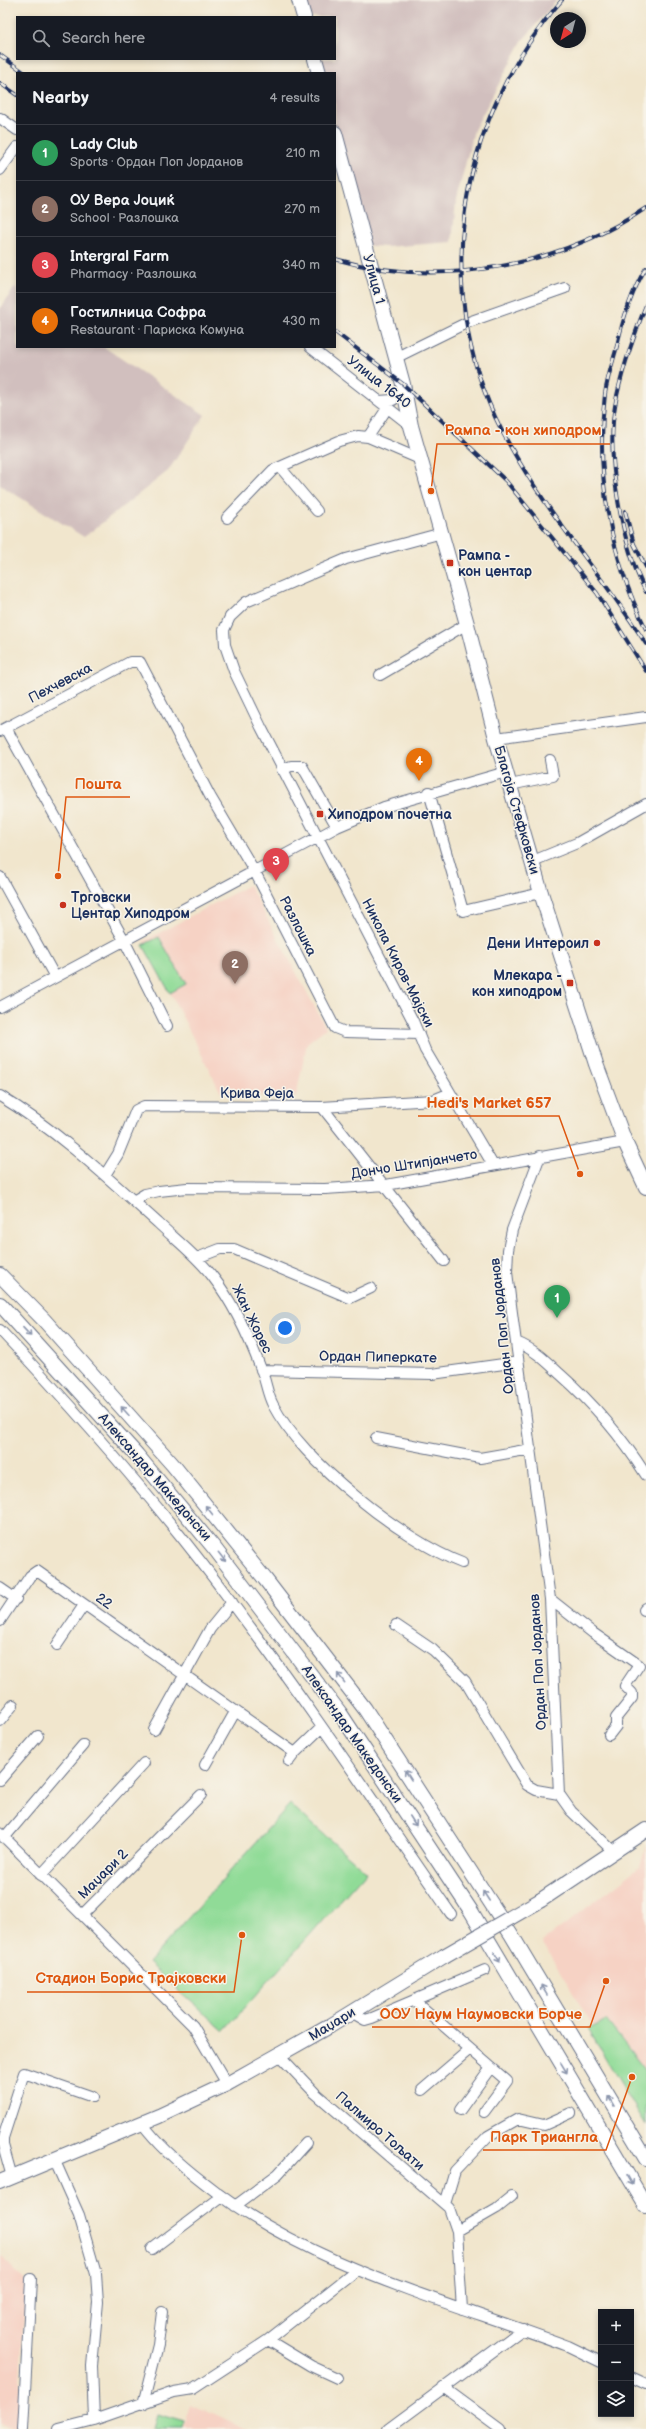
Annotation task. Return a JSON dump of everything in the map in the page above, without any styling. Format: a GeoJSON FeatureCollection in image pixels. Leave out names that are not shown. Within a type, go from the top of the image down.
{"type":"FeatureCollection","features":[{"type":"Feature","properties":{"kind":"street"},"geometry":{"type":"LineString","coordinates":[[299,0],[304,16]]}},
{"type":"Feature","properties":{"kind":"street"},"geometry":{"type":"LineString","coordinates":[[315,60],[319,72]]}},
{"type":"Feature","properties":{"kind":"street"},"geometry":{"type":"LineString","coordinates":[[0,118],[16,129]]}},
{"type":"Feature","properties":{"kind":"street","name":"Улица 1"},"geometry":{"type":"LineString","coordinates":[[336,137],[404,391],[411,426]]}},
{"type":"Feature","properties":{"kind":"street"},"geometry":{"type":"LineString","coordinates":[[0,170],[16,148]]}},
{"type":"Feature","properties":{"kind":"street"},"geometry":{"type":"LineString","coordinates":[[395,358],[466,323],[565,288]]}},
{"type":"Feature","properties":{"kind":"street","name":"Улица 1640"},"geometry":{"type":"LineString","coordinates":[[311,348],[411,426]]}},
{"type":"Feature","properties":{"kind":"street"},"geometry":{"type":"LineString","coordinates":[[379,400],[393,400],[404,391]]}},
{"type":"Feature","properties":{"kind":"street"},"geometry":{"type":"LineString","coordinates":[[368,437],[388,407]]}},
{"type":"Feature","properties":{"kind":"street","name":"Благоја Стефковски"},"geometry":{"type":"LineString","coordinates":[[411,426],[468,624],[496,738],[541,892],[585,1033],[625,1142],[646,1187]]}},
{"type":"Feature","properties":{"kind":"street"},"geometry":{"type":"LineString","coordinates":[[227,518],[266,476],[280,467],[339,441],[358,436],[368,437],[422,460]]}},
{"type":"Feature","properties":{"kind":"street"},"geometry":{"type":"LineString","coordinates":[[280,467],[317,511]]}},
{"type":"Feature","properties":{"kind":"street","name":"Никола Киров-Мајски"},"geometry":{"type":"LineString","coordinates":[[442,533],[346,559],[246,602],[230,616],[224,630],[225,645],[234,672],[282,770],[419,1034],[425,1050],[493,1165]]}},
{"type":"Feature","properties":{"kind":"street"},"geometry":{"type":"LineString","coordinates":[[380,675],[468,624]]}},
{"type":"Feature","properties":{"kind":"street","name":"Пехчевска"},"geometry":{"type":"LineString","coordinates":[[3,729],[134,660]]}},
{"type":"Feature","properties":{"kind":"street","name":"Разлошка"},"geometry":{"type":"LineString","coordinates":[[134,660],[142,665],[210,796],[255,872],[335,1028],[345,1032],[419,1034]]}},
{"type":"Feature","properties":{"kind":"street"},"geometry":{"type":"LineString","coordinates":[[496,738],[607,724],[646,717]]}},
{"type":"Feature","properties":{"kind":"street"},"geometry":{"type":"LineString","coordinates":[[3,729],[124,940],[167,1026]]}},
{"type":"Feature","properties":{"kind":"street"},"geometry":{"type":"LineString","coordinates":[[0,1007],[337,827],[384,807],[429,792],[508,778],[553,776],[550,760]]}},
{"type":"Feature","properties":{"kind":"street"},"geometry":{"type":"LineString","coordinates":[[282,770],[291,766],[302,766],[337,827]]}},
{"type":"Feature","properties":{"kind":"street"},"geometry":{"type":"LineString","coordinates":[[429,792],[463,911],[541,892]]}},
{"type":"Feature","properties":{"kind":"street"},"geometry":{"type":"LineString","coordinates":[[533,861],[577,843],[646,804]]}},
{"type":"Feature","properties":{"kind":"street"},"geometry":{"type":"LineString","coordinates":[[0,877],[55,977]]}},
{"type":"Feature","properties":{"kind":"street","name":"Крива Феја"},"geometry":{"type":"LineString","coordinates":[[105,1175],[118,1154],[132,1120],[139,1108],[322,1106],[433,1100],[450,1093]]}},
{"type":"Feature","properties":{"kind":"street","name":"Жан Жорес"},"geometry":{"type":"LineString","coordinates":[[0,1096],[31,1116],[105,1175],[135,1200],[197,1258],[230,1300],[261,1370],[272,1403],[284,1423],[299,1442],[355,1495],[391,1523],[420,1543],[462,1562]]}},
{"type":"Feature","properties":{"kind":"street"},"geometry":{"type":"LineString","coordinates":[[322,1106],[386,1185],[444,1261]]}},
{"type":"Feature","properties":{"kind":"street","name":"Дончо Штипјанчето"},"geometry":{"type":"LineString","coordinates":[[135,1200],[145,1194],[187,1188],[325,1189],[386,1185],[540,1156],[625,1142]]}},
{"type":"Feature","properties":{"kind":"street","name":"Ордан Поп Јорданов"},"geometry":{"type":"LineString","coordinates":[[540,1156],[512,1230],[508,1250],[507,1272],[550,1599],[559,1794]]}},
{"type":"Feature","properties":{"kind":"street"},"geometry":{"type":"LineString","coordinates":[[197,1258],[228,1248],[350,1298],[371,1288]]}},
{"type":"Feature","properties":{"kind":"street","name":"Александар Македонски"},"geometry":{"type":"LineString","coordinates":[[0,1275],[44,1320],[173,1465],[265,1579],[365,1709],[511,1934],[646,2159]]}},
{"type":"Feature","properties":{"kind":"street","name":"Александар Македонски"},"geometry":{"type":"LineString","coordinates":[[0,1304],[137,1455],[216,1549],[340,1713],[467,1905],[646,2206]]}},
{"type":"Feature","properties":{"kind":"street"},"geometry":{"type":"LineString","coordinates":[[0,1330],[120,1463],[232,1602],[322,1727],[450,1914]]}},
{"type":"Feature","properties":{"kind":"street"},"geometry":{"type":"LineString","coordinates":[[516,1342],[532,1348],[583,1394],[611,1425],[646,1475]]}},
{"type":"Feature","properties":{"kind":"street","name":"Ордан Пиперкате"},"geometry":{"type":"LineString","coordinates":[[261,1370],[432,1374],[518,1362]]}},
{"type":"Feature","properties":{"kind":"street"},"geometry":{"type":"LineString","coordinates":[[376,1438],[480,1458],[531,1449]]}},
{"type":"Feature","properties":{"kind":"street","name":"22"},"geometry":{"type":"LineString","coordinates":[[0,1621],[30,1576],[37,1572],[184,1674],[236,1712],[292,1757],[322,1727]]}},
{"type":"Feature","properties":{"kind":"street"},"geometry":{"type":"LineString","coordinates":[[0,1588],[16,1599]]}},
{"type":"Feature","properties":{"kind":"street"},"geometry":{"type":"LineString","coordinates":[[550,1599],[593,1633],[639,1665],[624,1686],[632,1693],[632,1698],[616,1718],[616,1726],[609,1735]]}},
{"type":"Feature","properties":{"kind":"street"},"geometry":{"type":"LineString","coordinates":[[154,1730],[210,1628],[232,1602]]}},
{"type":"Feature","properties":{"kind":"street"},"geometry":{"type":"LineString","coordinates":[[57,1645],[84,1605]]}},
{"type":"Feature","properties":{"kind":"street"},"geometry":{"type":"LineString","coordinates":[[396,1624],[433,1650],[465,1681],[527,1785],[536,1790],[559,1794],[571,1811],[614,1852]]}},
{"type":"Feature","properties":{"kind":"street"},"geometry":{"type":"LineString","coordinates":[[0,1721],[14,1705]]}},
{"type":"Feature","properties":{"kind":"street"},"geometry":{"type":"LineString","coordinates":[[205,1765],[236,1712]]}},
{"type":"Feature","properties":{"kind":"street"},"geometry":{"type":"LineString","coordinates":[[0,1780],[38,1736]]}},
{"type":"Feature","properties":{"kind":"street"},"geometry":{"type":"LineString","coordinates":[[82,1915],[2,1836],[83,1745]]}},
{"type":"Feature","properties":{"kind":"street"},"geometry":{"type":"LineString","coordinates":[[41,1875],[144,1763]]}},
{"type":"Feature","properties":{"kind":"street","name":"Маџари 2"},"geometry":{"type":"LineString","coordinates":[[201,1795],[82,1915],[193,2026],[227,2084]]}},
{"type":"Feature","properties":{"kind":"street","name":"Маџари"},"geometry":{"type":"LineString","coordinates":[[6,2180],[142,2123],[227,2084],[541,1900],[646,1830]]}},
{"type":"Feature","properties":{"kind":"street"},"geometry":{"type":"LineString","coordinates":[[351,2012],[365,2020],[415,2001],[485,1970]]}},
{"type":"Feature","properties":{"kind":"street"},"geometry":{"type":"LineString","coordinates":[[415,2001],[507,2081],[484,2112]]}},
{"type":"Feature","properties":{"kind":"street"},"geometry":{"type":"LineString","coordinates":[[422,2090],[470,2049]]}},
{"type":"Feature","properties":{"kind":"street","name":"Палмиро Тољати"},"geometry":{"type":"LineString","coordinates":[[278,2055],[316,2093],[445,2204],[452,2214],[457,2231],[462,2309]]}},
{"type":"Feature","properties":{"kind":"street"},"geometry":{"type":"LineString","coordinates":[[460,2110],[491,2067]]}},
{"type":"Feature","properties":{"kind":"street"},"geometry":{"type":"LineString","coordinates":[[6,2180],[3,2138],[24,2073],[93,2097]]}},
{"type":"Feature","properties":{"kind":"street"},"geometry":{"type":"LineString","coordinates":[[445,2204],[456,2171],[488,2136],[518,2119],[544,2125],[571,2113]]}},
{"type":"Feature","properties":{"kind":"street"},"geometry":{"type":"LineString","coordinates":[[142,2123],[172,2157],[221,2197],[295,2242],[356,2270],[462,2309],[523,2329],[568,2346],[598,2361]]}},
{"type":"Feature","properties":{"kind":"street"},"geometry":{"type":"LineString","coordinates":[[234,2206],[278,2174],[306,2143]]}},
{"type":"Feature","properties":{"kind":"street"},"geometry":{"type":"LineString","coordinates":[[54,2159],[79,2215],[96,2274],[98,2302],[92,2366],[94,2420]]}},
{"type":"Feature","properties":{"kind":"street"},"geometry":{"type":"LineString","coordinates":[[457,2231],[497,2208],[512,2196]]}},
{"type":"Feature","properties":{"kind":"street"},"geometry":{"type":"LineString","coordinates":[[152,2249],[221,2197]]}},
{"type":"Feature","properties":{"kind":"street"},"geometry":{"type":"LineString","coordinates":[[59,2429],[94,2420],[174,2392],[193,2390],[211,2380],[268,2340],[356,2270]]}},
{"type":"Feature","properties":{"kind":"street"},"geometry":{"type":"LineString","coordinates":[[23,2429],[31,2279]]}},
{"type":"Feature","properties":{"kind":"street"},"geometry":{"type":"LineString","coordinates":[[143,2404],[158,2345],[162,2312]]}},
{"type":"Feature","properties":{"kind":"street"},"geometry":{"type":"LineString","coordinates":[[388,2429],[523,2329]]}},
{"type":"Feature","properties":{"kind":"street"},"geometry":{"type":"LineString","coordinates":[[268,2340],[311,2366],[337,2378]]}},
{"type":"Feature","properties":{"kind":"street"},"geometry":{"type":"LineString","coordinates":[[634,2378],[646,2384]]}},
{"type":"Feature","properties":{"kind":"street"},"geometry":{"type":"LineString","coordinates":[[443,2387],[500,2429]]}},
{"type":"Feature","properties":{"kind":"shaded area"},"geometry":{"type":"Polygon","coordinates":[[[297,0],[557,0],[522,41],[474,130],[456,201],[452,242],[386,247],[362,245],[336,146],[336,72],[316,72],[313,60],[336,60],[336,16],[301,16],[297,0]]]}},
{"type":"Feature","properties":{"kind":"shaded area"},"geometry":{"type":"Polygon","coordinates":[[[15,287],[16,348],[105,348],[205,415],[168,471],[84,537],[0,485],[0,309],[15,287]]]}},
{"type":"Feature","properties":{"kind":"shaded area"},"geometry":{"type":"Polygon","coordinates":[[[249,885],[326,1028],[307,1043],[296,1097],[221,1093],[144,941],[249,885]]]}},
{"type":"Feature","properties":{"kind":"shaded area"},"geometry":{"type":"Polygon","coordinates":[[[646,1846],[646,2071],[607,2020],[593,2026],[542,1942],[640,1867],[646,1846]]]}},
{"type":"Feature","properties":{"kind":"shaded area"},"geometry":{"type":"Polygon","coordinates":[[[0,2255],[26,2282],[17,2429],[0,2425],[0,2255]]]}},
{"type":"Feature","properties":{"kind":"shaded area"},"geometry":{"type":"Polygon","coordinates":[[[191,2403],[247,2429],[184,2429],[191,2403]]]}},
{"type":"Feature","properties":{"kind":"green space"},"geometry":{"type":"Polygon","coordinates":[[[159,937],[186,984],[170,993],[143,945],[159,937]]]}},
{"type":"Feature","properties":{"kind":"green space"},"geometry":{"type":"Polygon","coordinates":[[[290,1804],[366,1872],[224,2031],[148,1963],[290,1804]]]}},
{"type":"Feature","properties":{"kind":"green space"},"geometry":{"type":"Polygon","coordinates":[[[606,2020],[646,2071],[646,2125],[588,2029],[606,2020]]]}},
{"type":"Feature","properties":{"kind":"green space"},"geometry":{"type":"Polygon","coordinates":[[[157,2414],[184,2422],[182,2429],[153,2429],[157,2414]]]}},
{"type":"Feature","properties":{"kind":"railway"},"geometry":{"type":"LineString","coordinates":[[562,0],[526,48],[497,100],[477,156],[465,213],[462,272],[468,331],[483,388],[509,444],[524,470],[558,521],[612,594],[646,644]]}},
{"type":"Feature","properties":{"kind":"railway"},"geometry":{"type":"LineString","coordinates":[[0,55],[24,72]]}},
{"type":"Feature","properties":{"kind":"railway"},"geometry":{"type":"LineString","coordinates":[[0,83],[16,94]]}},
{"type":"Feature","properties":{"kind":"railway"},"geometry":{"type":"LineString","coordinates":[[336,259],[375,268],[415,272],[456,272],[496,267],[536,258],[574,245],[611,228],[646,208]]}},
{"type":"Feature","properties":{"kind":"railway"},"geometry":{"type":"LineString","coordinates":[[646,268],[636,287],[621,329],[608,377],[602,424],[602,455],[608,514],[623,573],[633,601],[646,629]]}},
{"type":"Feature","properties":{"kind":"railway"},"geometry":{"type":"LineString","coordinates":[[646,305],[628,355],[621,380],[615,406],[613,427],[615,475],[623,527],[637,573],[646,592]]}},
{"type":"Feature","properties":{"kind":"railway"},"geometry":{"type":"LineString","coordinates":[[336,333],[403,384],[506,481],[597,593],[646,671]]}},
{"type":"Feature","properties":{"kind":"railway"},"geometry":{"type":"LineString","coordinates":[[625,511],[634,544],[646,567]]}},
{"type":"Feature","properties":{"kind":"place","name":"Рампа - кон хиподром"},"geometry":{"type":"Point","coordinates":[431,491]}},
{"type":"Feature","properties":{"kind":"place","name":"Рампа - кон центар"},"geometry":{"type":"Point","coordinates":[450,563]}},
{"type":"Feature","properties":{"kind":"place","name":"Гостилница Софра"},"geometry":{"type":"Point","coordinates":[419,781]}},
{"type":"Feature","properties":{"kind":"place","name":"Хиподром почетна"},"geometry":{"type":"Point","coordinates":[320,814]}},
{"type":"Feature","properties":{"kind":"place","name":"Пошта"},"geometry":{"type":"Point","coordinates":[58,876]}},
{"type":"Feature","properties":{"kind":"place","name":"Intergral Farm"},"geometry":{"type":"Point","coordinates":[276,881]}},
{"type":"Feature","properties":{"kind":"place","name":"Трговски Центар Хиподром"},"geometry":{"type":"Point","coordinates":[63,905]}},
{"type":"Feature","properties":{"kind":"place","name":"Дени Интероил"},"geometry":{"type":"Point","coordinates":[597,943]}},
{"type":"Feature","properties":{"kind":"place","name":"Млекара - кон хиподром"},"geometry":{"type":"Point","coordinates":[570,983]}},
{"type":"Feature","properties":{"kind":"place","name":"ОУ Вера Јоциќ"},"geometry":{"type":"Point","coordinates":[235,984]}},
{"type":"Feature","properties":{"kind":"place","name":"Hedi's Market 657"},"geometry":{"type":"Point","coordinates":[580,1174]}},
{"type":"Feature","properties":{"kind":"place","name":"Lady Club"},"geometry":{"type":"Point","coordinates":[557,1318]}},
{"type":"Feature","properties":{"kind":"place","name":"Стадион Борис Трајковски"},"geometry":{"type":"Point","coordinates":[242,1935]}},
{"type":"Feature","properties":{"kind":"place","name":"ООУ Наум Наумовски Борче"},"geometry":{"type":"Point","coordinates":[606,1981]}},
{"type":"Feature","properties":{"kind":"place","name":"Парк Триангла"},"geometry":{"type":"Point","coordinates":[632,2077]}}]}
